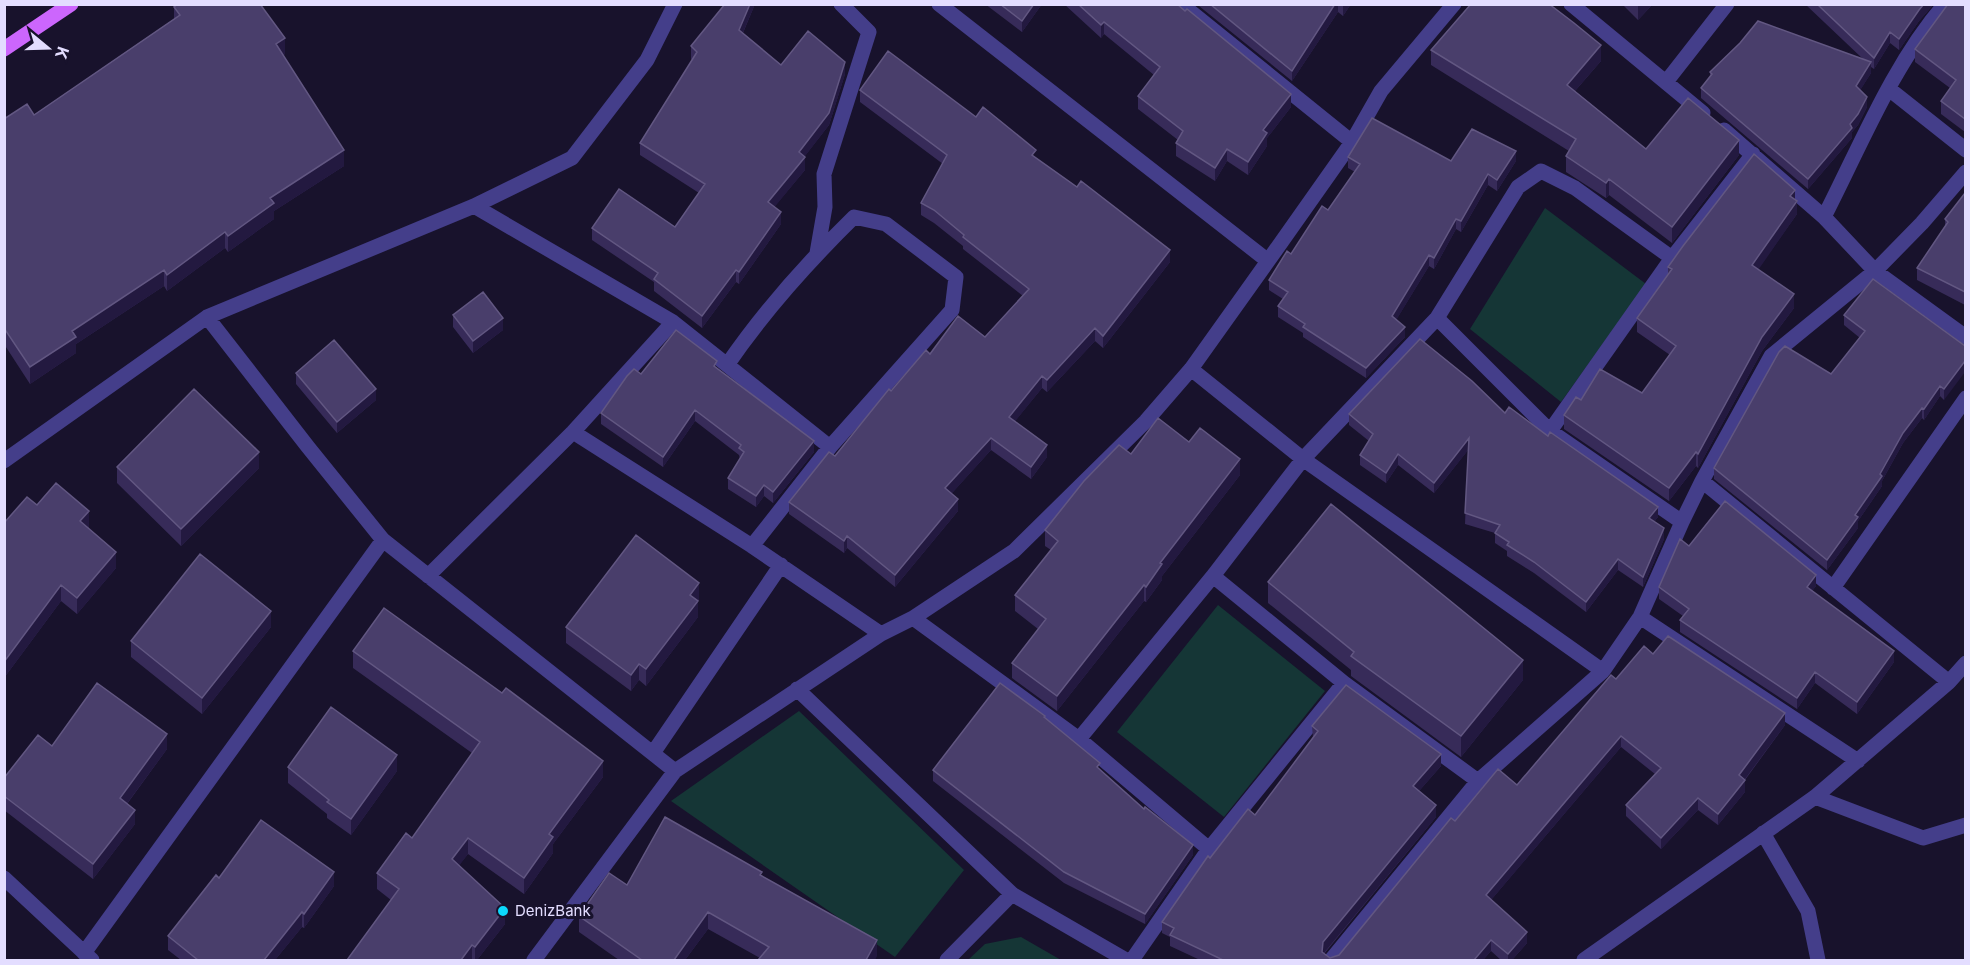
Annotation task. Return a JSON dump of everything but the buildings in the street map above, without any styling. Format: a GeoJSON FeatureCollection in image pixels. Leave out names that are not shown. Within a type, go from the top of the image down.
{"type":"FeatureCollection","features":[{"type":"Feature","properties":{"kind":"main road"},"geometry":{"type":"LineString","coordinates":[[4,49],[71,4]]}},
{"type":"Feature","properties":{"kind":"street"},"geometry":{"type":"LineString","coordinates":[[4,461],[207,317],[474,206],[572,158],[647,60],[675,4]]}},
{"type":"Feature","properties":{"kind":"street"},"geometry":{"type":"LineString","coordinates":[[817,253],[825,207],[824,174],[869,32],[841,4]]}},
{"type":"Feature","properties":{"kind":"street"},"geometry":{"type":"LineString","coordinates":[[939,4],[1268,261]]}},
{"type":"Feature","properties":{"kind":"street"},"geometry":{"type":"LineString","coordinates":[[534,960],[675,771],[881,634],[913,618],[1014,551],[1146,421],[1191,369],[1268,261],[1352,142],[1381,91],[1454,4]]}},
{"type":"Feature","properties":{"kind":"street"},"geometry":{"type":"LineString","coordinates":[[1571,4],[1753,154],[1824,217],[1875,271],[1965,338]]}},
{"type":"Feature","properties":{"kind":"street"},"geometry":{"type":"LineString","coordinates":[[1666,82],[1727,4]]}},
{"type":"Feature","properties":{"kind":"street"},"geometry":{"type":"LineString","coordinates":[[1925,28],[1933,4]]}},
{"type":"Feature","properties":{"kind":"street"},"geometry":{"type":"LineString","coordinates":[[1824,217],[1889,89],[1925,28],[1945,4]]}},
{"type":"Feature","properties":{"kind":"street"},"geometry":{"type":"LineString","coordinates":[[1182,5],[1352,142]]}},
{"type":"Feature","properties":{"kind":"street"},"geometry":{"type":"LineString","coordinates":[[1889,89],[1965,150]]}},
{"type":"Feature","properties":{"kind":"street"},"geometry":{"type":"LineString","coordinates":[[1550,431],[1672,258],[1753,154]]}},
{"type":"Feature","properties":{"kind":"street"},"geometry":{"type":"LineString","coordinates":[[1079,739],[1213,576],[1303,459],[1437,318],[1518,187],[1541,171],[1575,188],[1672,258]]}},
{"type":"Feature","properties":{"kind":"street"},"geometry":{"type":"LineString","coordinates":[[1331,960],[1478,781],[1603,671],[1640,617],[1702,481],[1771,356],[1875,271],[1922,223],[1965,172]]}},
{"type":"Feature","properties":{"kind":"street"},"geometry":{"type":"LineString","coordinates":[[474,206],[674,322],[830,447]]}},
{"type":"Feature","properties":{"kind":"street"},"geometry":{"type":"LineString","coordinates":[[727,365],[741,344],[817,253],[854,217],[886,224],[956,277],[952,310],[830,447],[752,546]]}},
{"type":"Feature","properties":{"kind":"street"},"geometry":{"type":"LineString","coordinates":[[207,317],[383,540],[675,771]]}},
{"type":"Feature","properties":{"kind":"street"},"geometry":{"type":"LineString","coordinates":[[1437,318],[1550,431],[1682,522]]}},
{"type":"Feature","properties":{"kind":"street"},"geometry":{"type":"LineString","coordinates":[[428,576],[573,432],[674,322]]}},
{"type":"Feature","properties":{"kind":"street"},"geometry":{"type":"LineString","coordinates":[[1191,369],[1303,459],[1603,671]]}},
{"type":"Feature","properties":{"kind":"street"},"geometry":{"type":"LineString","coordinates":[[1833,588],[1965,398]]}},
{"type":"Feature","properties":{"kind":"street"},"geometry":{"type":"LineString","coordinates":[[573,432],[781,565],[881,634]]}},
{"type":"Feature","properties":{"kind":"street"},"geometry":{"type":"LineString","coordinates":[[1702,481],[1949,682]]}},
{"type":"Feature","properties":{"kind":"street"},"geometry":{"type":"LineString","coordinates":[[4,878],[88,957],[383,540]]}},
{"type":"Feature","properties":{"kind":"street"},"geometry":{"type":"LineString","coordinates":[[653,753],[781,565]]}},
{"type":"Feature","properties":{"kind":"street"},"geometry":{"type":"LineString","coordinates":[[1213,576],[1344,683],[1478,781]]}},
{"type":"Feature","properties":{"kind":"street"},"geometry":{"type":"LineString","coordinates":[[1640,617],[1858,761]]}},
{"type":"Feature","properties":{"kind":"street"},"geometry":{"type":"LineString","coordinates":[[913,618],[1079,739],[1209,849]]}},
{"type":"Feature","properties":{"kind":"street"},"geometry":{"type":"LineString","coordinates":[[1584,960],[1815,797],[1949,682],[1965,663]]}},
{"type":"Feature","properties":{"kind":"street"},"geometry":{"type":"LineString","coordinates":[[1132,960],[1209,849],[1344,683]]}},
{"type":"Feature","properties":{"kind":"street"},"geometry":{"type":"LineString","coordinates":[[797,689],[1012,894],[1126,960]]}},
{"type":"Feature","properties":{"kind":"street"},"geometry":{"type":"LineString","coordinates":[[1815,797],[1923,838],[1965,825]]}},
{"type":"Feature","properties":{"kind":"street"},"geometry":{"type":"LineString","coordinates":[[1763,833],[1808,911],[1818,960]]}},
{"type":"Feature","properties":{"kind":"street"},"geometry":{"type":"LineString","coordinates":[[946,960],[1012,894]]}},
{"type":"Feature","properties":{"kind":"green space"},"geometry":{"type":"Polygon","coordinates":[[[1545,208],[1646,284],[1561,402],[1470,329],[1545,208]]]}},
{"type":"Feature","properties":{"kind":"green space"},"geometry":{"type":"Polygon","coordinates":[[[1218,605],[1325,691],[1224,817],[1117,732],[1218,605]]]}},
{"type":"Feature","properties":{"kind":"green space"},"geometry":{"type":"Polygon","coordinates":[[[799,711],[964,870],[895,957],[671,801],[799,711]]]}},
{"type":"Feature","properties":{"kind":"green space"},"geometry":{"type":"Polygon","coordinates":[[[1021,937],[1061,960],[968,960],[985,944],[1021,937]]]}},
{"type":"Feature","properties":{"kind":"place","name":"DenizBank"},"geometry":{"type":"Point","coordinates":[503,911]}}]}
